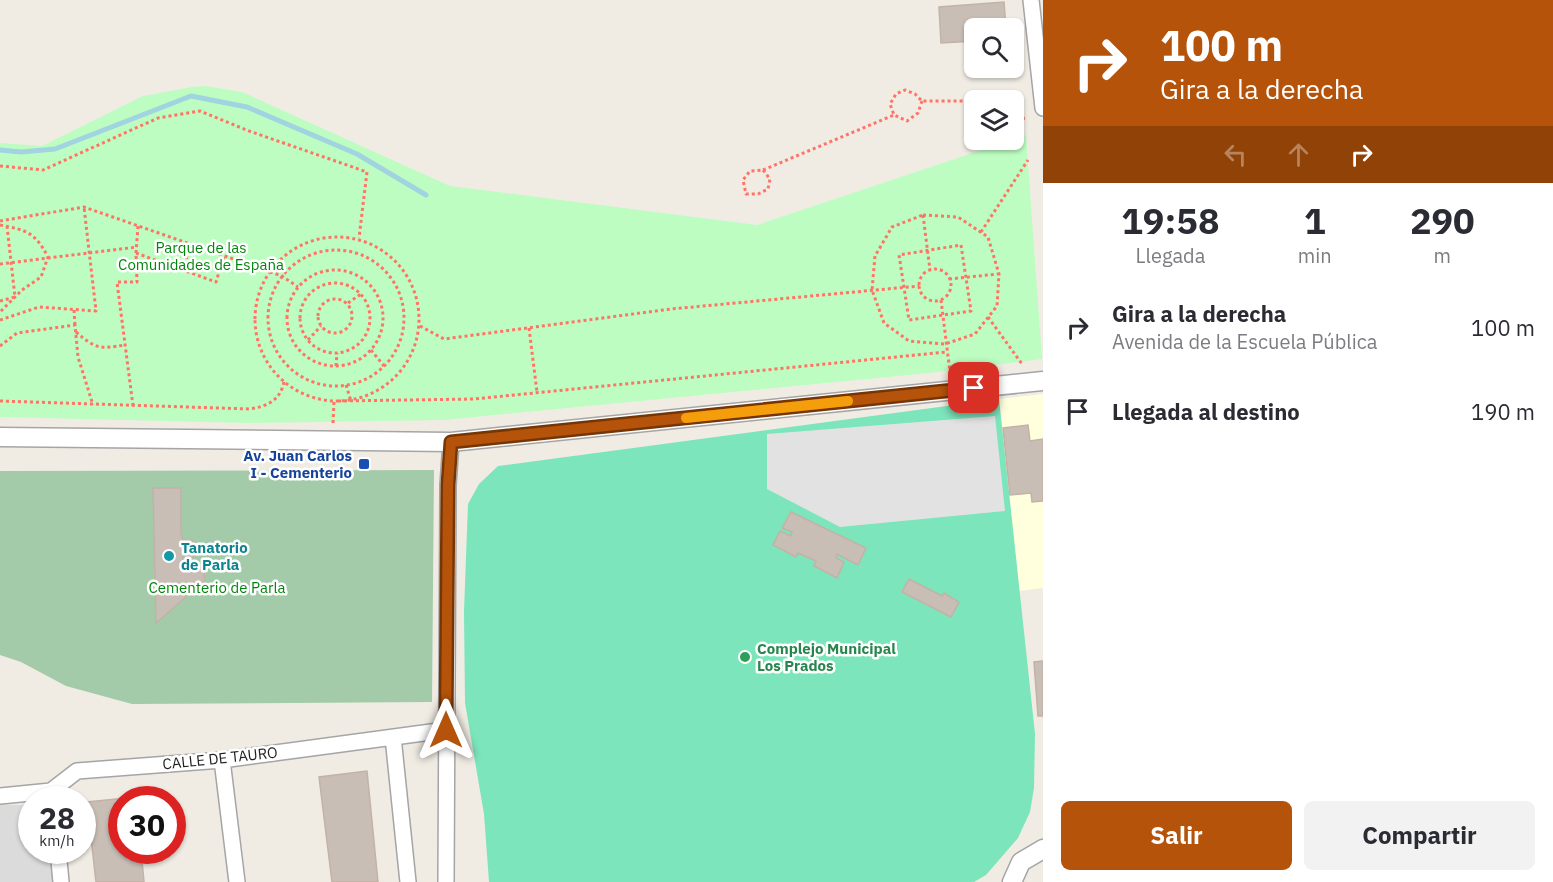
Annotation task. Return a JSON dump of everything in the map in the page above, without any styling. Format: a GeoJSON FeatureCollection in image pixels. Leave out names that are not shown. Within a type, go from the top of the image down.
{"type":"FeatureCollection","features":[{"type":"Feature","properties":{"kind":"street"},"geometry":{"type":"LineString","coordinates":[[1031,0],[1043,108]]}},
{"type":"Feature","properties":{"kind":"street"},"geometry":{"type":"LineString","coordinates":[[0,437],[451,442],[1043,381]]}},
{"type":"Feature","properties":{"kind":"street"},"geometry":{"type":"LineString","coordinates":[[446,882],[448,485],[451,442]]}},
{"type":"Feature","properties":{"kind":"street","name":"CALLE DE TAURO"},"geometry":{"type":"LineString","coordinates":[[61,786],[77,771],[222,760],[446,730]]}},
{"type":"Feature","properties":{"kind":"street"},"geometry":{"type":"LineString","coordinates":[[393,737],[408,882]]}},
{"type":"Feature","properties":{"kind":"street"},"geometry":{"type":"LineString","coordinates":[[222,760],[237,882]]}},
{"type":"Feature","properties":{"kind":"street","name":"CALLE DE TAURO"},"geometry":{"type":"LineString","coordinates":[[0,796],[18,796]]}},
{"type":"Feature","properties":{"kind":"street"},"geometry":{"type":"LineString","coordinates":[[1012,882],[1021,862],[1043,849]]}},
{"type":"Feature","properties":{"kind":"street"},"geometry":{"type":"LineString","coordinates":[[60,864],[62,882]]}},
{"type":"Feature","properties":{"kind":"path"},"geometry":{"type":"LineString","coordinates":[[922,102],[918,113],[907,121],[894,115],[890,104],[896,94],[905,90],[915,94],[922,102],[964,101]]}},
{"type":"Feature","properties":{"kind":"path"},"geometry":{"type":"LineString","coordinates":[[0,166],[44,170],[158,118],[200,111],[249,131],[367,172],[359,238]]}},
{"type":"Feature","properties":{"kind":"path"},"geometry":{"type":"LineString","coordinates":[[763,170],[770,179],[768,189],[758,194],[746,194],[743,180],[750,171],[763,170],[894,115]]}},
{"type":"Feature","properties":{"kind":"path"},"geometry":{"type":"LineString","coordinates":[[981,232],[1028,160]]}},
{"type":"Feature","properties":{"kind":"path"},"geometry":{"type":"LineString","coordinates":[[0,320],[39,307],[96,311],[84,207]]}},
{"type":"Feature","properties":{"kind":"path"},"geometry":{"type":"LineString","coordinates":[[0,223],[84,207],[282,276],[298,287]]}},
{"type":"Feature","properties":{"kind":"path"},"geometry":{"type":"LineString","coordinates":[[923,215],[930,270]]}},
{"type":"Feature","properties":{"kind":"path"},"geometry":{"type":"LineString","coordinates":[[923,215],[958,217],[981,232],[988,237],[999,274],[997,306],[975,334],[945,344],[909,341],[884,323],[872,290],[875,256],[892,227],[923,215]]}},
{"type":"Feature","properties":{"kind":"path"},"geometry":{"type":"LineString","coordinates":[[0,223],[25,230],[39,241],[48,257]]}},
{"type":"Feature","properties":{"kind":"path"},"geometry":{"type":"LineString","coordinates":[[7,226],[15,297]]}},
{"type":"Feature","properties":{"kind":"path"},"geometry":{"type":"LineString","coordinates":[[133,406],[117,282],[137,282],[138,226]]}},
{"type":"Feature","properties":{"kind":"path"},"geometry":{"type":"LineString","coordinates":[[336,401],[351,401],[377,392],[398,375],[413,352],[420,326],[418,297],[406,271],[385,251],[359,238],[334,236],[309,241],[286,253],[269,272],[257,300],[255,330],[264,359],[284,382],[304,395],[327,402],[474,399],[946,352]]}},
{"type":"Feature","properties":{"kind":"path"},"geometry":{"type":"LineString","coordinates":[[182,270],[191,245]]}},
{"type":"Feature","properties":{"kind":"path"},"geometry":{"type":"LineString","coordinates":[[961,245],[966,278],[971,310],[909,320],[899,255],[961,245]]}},
{"type":"Feature","properties":{"kind":"path"},"geometry":{"type":"LineString","coordinates":[[0,264],[137,247]]}},
{"type":"Feature","properties":{"kind":"path"},"geometry":{"type":"LineString","coordinates":[[341,249],[363,254],[381,266],[395,283],[403,304],[404,327],[397,348],[384,366],[367,379],[346,385],[323,385],[301,377],[284,362],[272,342],[268,319],[271,296],[282,276],[298,260],[319,251],[341,249]]}},
{"type":"Feature","properties":{"kind":"path"},"geometry":{"type":"LineString","coordinates":[[136,253],[216,282],[224,256]]}},
{"type":"Feature","properties":{"kind":"path"},"geometry":{"type":"LineString","coordinates":[[0,312],[40,277],[48,257]]}},
{"type":"Feature","properties":{"kind":"path"},"geometry":{"type":"LineString","coordinates":[[331,269],[350,271],[367,281],[379,296],[384,314],[381,334],[371,350],[355,362],[336,366],[321,364],[306,357],[295,346],[289,332],[287,316],[290,300],[298,287],[313,274],[331,269]]}},
{"type":"Feature","properties":{"kind":"path"},"geometry":{"type":"LineString","coordinates":[[930,270],[942,271],[949,279],[951,284],[949,293],[940,300],[928,300],[920,292],[921,276],[930,270]]}},
{"type":"Feature","properties":{"kind":"path"},"geometry":{"type":"LineString","coordinates":[[949,279],[999,274]]}},
{"type":"Feature","properties":{"kind":"path"},"geometry":{"type":"LineString","coordinates":[[338,282],[351,286],[368,303],[369,326],[365,336],[348,351],[326,352],[308,340],[301,328],[300,314],[304,301],[312,291],[324,284],[338,282]]}},
{"type":"Feature","properties":{"kind":"path"},"geometry":{"type":"LineString","coordinates":[[420,326],[444,339],[671,309],[919,286]]}},
{"type":"Feature","properties":{"kind":"path"},"geometry":{"type":"LineString","coordinates":[[347,303],[361,294]]}},
{"type":"Feature","properties":{"kind":"path"},"geometry":{"type":"LineString","coordinates":[[0,301],[15,297]]}},
{"type":"Feature","properties":{"kind":"path"},"geometry":{"type":"LineString","coordinates":[[340,299],[347,303],[352,312],[351,321],[346,329],[338,333],[328,332],[321,326],[318,318],[319,310],[324,302],[340,299]]}},
{"type":"Feature","properties":{"kind":"path"},"geometry":{"type":"LineString","coordinates":[[940,300],[950,372],[960,371]]}},
{"type":"Feature","properties":{"kind":"path"},"geometry":{"type":"LineString","coordinates":[[74,310],[78,357],[93,405]]}},
{"type":"Feature","properties":{"kind":"path"},"geometry":{"type":"LineString","coordinates":[[988,317],[1022,365]]}},
{"type":"Feature","properties":{"kind":"path"},"geometry":{"type":"LineString","coordinates":[[0,346],[17,333],[75,325]]}},
{"type":"Feature","properties":{"kind":"path"},"geometry":{"type":"LineString","coordinates":[[308,340],[321,326]]}},
{"type":"Feature","properties":{"kind":"path"},"geometry":{"type":"LineString","coordinates":[[529,328],[537,392]]}},
{"type":"Feature","properties":{"kind":"path"},"geometry":{"type":"LineString","coordinates":[[76,332],[93,346],[107,348],[125,345]]}},
{"type":"Feature","properties":{"kind":"path"},"geometry":{"type":"LineString","coordinates":[[371,350],[384,366]]}},
{"type":"Feature","properties":{"kind":"path"},"geometry":{"type":"LineString","coordinates":[[336,353],[336,366]]}},
{"type":"Feature","properties":{"kind":"path"},"geometry":{"type":"LineString","coordinates":[[1012,366],[1030,364]]}},
{"type":"Feature","properties":{"kind":"path"},"geometry":{"type":"LineString","coordinates":[[0,400],[250,409],[268,406],[282,392],[284,382]]}},
{"type":"Feature","properties":{"kind":"path"},"geometry":{"type":"LineString","coordinates":[[346,385],[351,401]]}},
{"type":"Feature","properties":{"kind":"path"},"geometry":{"type":"LineString","coordinates":[[333,424],[336,401]]}},
{"type":"Feature","properties":{"kind":"shaded area"},"geometry":{"type":"Polygon","coordinates":[[[1043,394],[1043,588],[1019,591],[999,399],[1043,394]]]}},
{"type":"Feature","properties":{"kind":"shaded area"},"geometry":{"type":"Polygon","coordinates":[[[995,416],[1005,511],[840,527],[767,489],[767,434],[995,416]]]}},
{"type":"Feature","properties":{"kind":"shaded area"},"geometry":{"type":"Polygon","coordinates":[[[0,805],[18,805],[18,864],[58,864],[60,882],[0,882],[0,805]]]}},
{"type":"Feature","properties":{"kind":"green space","name":"Parque de las Comunidades de España"},"geometry":{"type":"Polygon","coordinates":[[[206,86],[242,92],[450,186],[757,225],[981,150],[1024,150],[1024,136],[1026,135],[1042,359],[929,373],[444,420],[246,423],[0,417],[0,143],[42,146],[143,96],[206,86]]]}},
{"type":"Feature","properties":{"kind":"green space","name":"Complejo Municipal Los Prados"},"geometry":{"type":"Polygon","coordinates":[[[999,399],[1035,734],[1034,788],[1030,812],[1018,838],[986,875],[974,882],[489,882],[484,814],[465,703],[464,611],[468,504],[479,484],[498,466],[999,399]]]}},
{"type":"Feature","properties":{"kind":"green space","name":"Cementerio de Parla"},"geometry":{"type":"Polygon","coordinates":[[[434,470],[432,702],[132,704],[66,686],[21,662],[0,655],[0,471],[434,470]]]}},
{"type":"Feature","properties":{"kind":"building"},"geometry":{"type":"Polygon","coordinates":[[[1004,2],[1005,18],[964,18],[964,42],[941,43],[939,7],[1004,2]]]}},
{"type":"Feature","properties":{"kind":"building"},"geometry":{"type":"Polygon","coordinates":[[[1028,425],[1030,441],[1043,439],[1043,501],[1032,502],[1031,493],[1010,495],[1003,428],[1028,425]]]}},
{"type":"Feature","properties":{"kind":"building","name":"Tanatorio de Parla"},"geometry":{"type":"Polygon","coordinates":[[[153,488],[181,488],[183,541],[192,540],[198,547],[193,558],[183,555],[182,568],[204,567],[205,590],[185,590],[186,597],[156,623],[153,488]]]}},
{"type":"Feature","properties":{"kind":"building"},"geometry":{"type":"Polygon","coordinates":[[[791,512],[866,548],[858,565],[837,554],[836,558],[844,562],[837,578],[814,566],[816,561],[798,553],[796,557],[773,545],[780,531],[791,536],[792,532],[782,528],[791,512]]]}},
{"type":"Feature","properties":{"kind":"building"},"geometry":{"type":"Polygon","coordinates":[[[909,579],[942,596],[944,593],[959,602],[951,617],[902,592],[909,579]]]}},
{"type":"Feature","properties":{"kind":"building"},"geometry":{"type":"Polygon","coordinates":[[[1043,661],[1043,716],[1038,716],[1034,662],[1043,661]]]}},
{"type":"Feature","properties":{"kind":"building"},"geometry":{"type":"Polygon","coordinates":[[[367,771],[378,882],[332,882],[319,777],[367,771]]]}},
{"type":"Feature","properties":{"kind":"building"},"geometry":{"type":"Polygon","coordinates":[[[108,800],[108,864],[142,864],[144,882],[96,882],[94,864],[96,864],[96,801],[108,800]]]}},
{"type":"Feature","properties":{"kind":"waterway"},"geometry":{"type":"LineString","coordinates":[[0,150],[21,152],[55,149],[191,96],[247,107],[357,154],[426,195]]}},
{"type":"Feature","properties":{"kind":"slow traffic"},"geometry":{"type":"LineString","coordinates":[[686,418],[848,401]]}},
{"type":"Feature","properties":{"kind":"place","name":"Av. Juan Carlos I - Cementerio"},"geometry":{"type":"Point","coordinates":[364,464]}},
{"type":"Feature","properties":{"kind":"place","name":"Tanatorio de Parla"},"geometry":{"type":"Point","coordinates":[169,556]}},
{"type":"Feature","properties":{"kind":"place","name":"Complejo Municipal Los Prados"},"geometry":{"type":"Point","coordinates":[745,657]}},
{"type":"Feature","properties":{"kind":"route"},"geometry":{"type":"LineString","coordinates":[[446,730],[448,485],[451,442],[974,388]]}}]}
